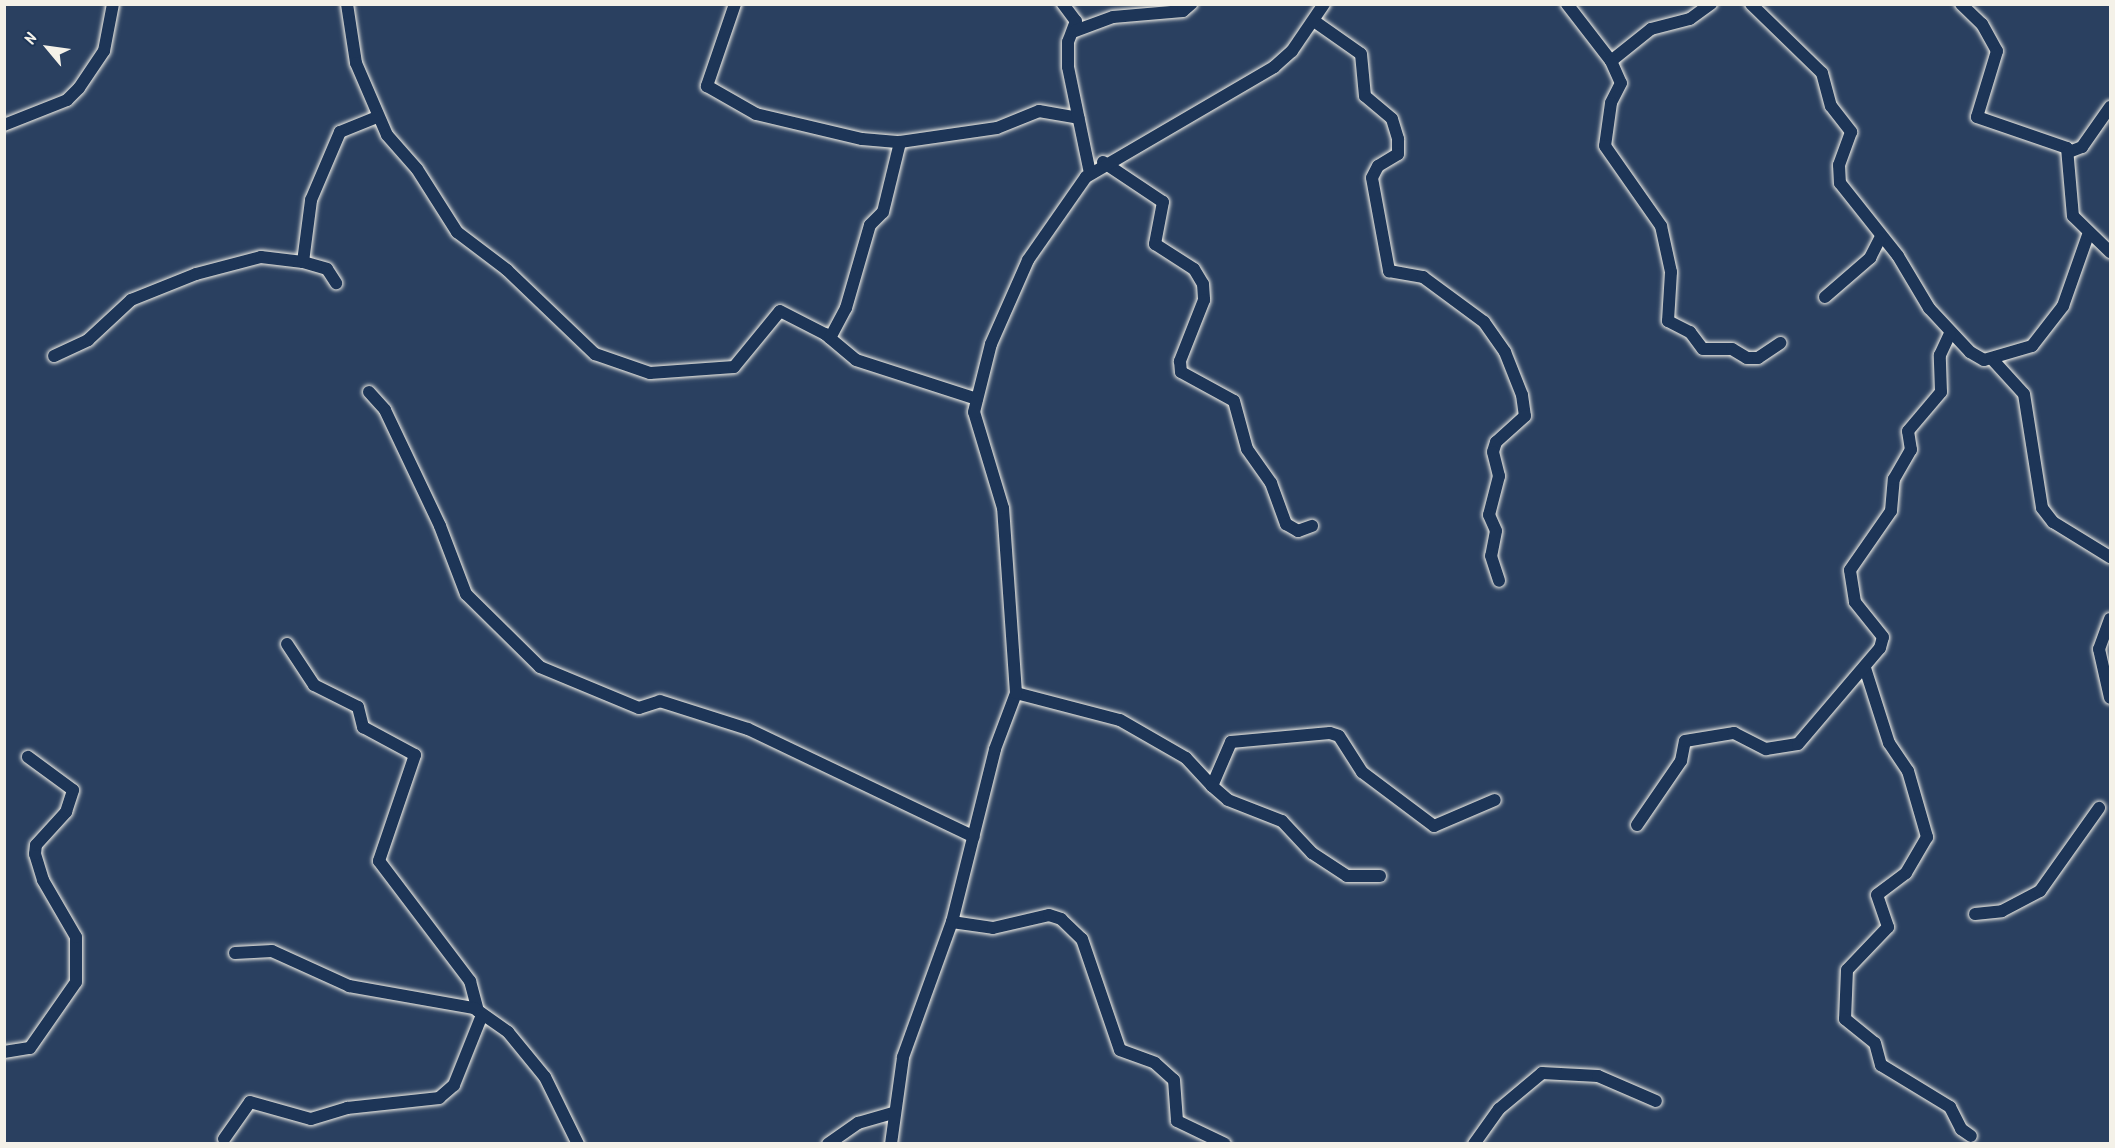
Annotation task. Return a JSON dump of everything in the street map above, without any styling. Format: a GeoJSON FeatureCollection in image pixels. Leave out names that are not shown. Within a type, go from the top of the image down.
{"type":"FeatureCollection","features":[{"type":"Feature","properties":{"kind":"street"},"geometry":{"type":"LineString","coordinates":[[4,125],[67,100],[78,88],[104,51],[113,4]]}},
{"type":"Feature","properties":{"kind":"street"},"geometry":{"type":"LineString","coordinates":[[347,4],[356,63],[377,117],[458,232],[605,360],[650,373],[735,367],[780,311],[830,338],[856,360],[977,399]]}},
{"type":"Feature","properties":{"kind":"street"},"geometry":{"type":"LineString","coordinates":[[735,4],[729,31],[711,63],[709,90],[756,114],[862,139],[900,142],[997,128],[1034,111],[1078,118]]}},
{"type":"Feature","properties":{"kind":"street"},"geometry":{"type":"LineString","coordinates":[[1063,4],[1076,21],[1068,56],[1090,173]]}},
{"type":"Feature","properties":{"kind":"street"},"geometry":{"type":"LineString","coordinates":[[1075,31],[1113,17],[1183,11],[1191,4]]}},
{"type":"Feature","properties":{"kind":"street"},"geometry":{"type":"LineString","coordinates":[[891,1143],[903,1057],[952,922],[1016,693],[1003,508],[979,436],[977,399],[991,344],[1028,260],[1090,173],[1103,162],[1274,67],[1314,21],[1324,4]]}},
{"type":"Feature","properties":{"kind":"street"},"geometry":{"type":"LineString","coordinates":[[1567,4],[1611,61],[1621,83],[1611,103],[1605,146],[1661,226],[1671,272],[1668,321],[1690,332],[1703,349],[1732,349],[1747,358],[1758,358],[1780,343]]}},
{"type":"Feature","properties":{"kind":"street"},"geometry":{"type":"LineString","coordinates":[[1611,61],[1651,29],[1689,19],[1711,4]]}},
{"type":"Feature","properties":{"kind":"street"},"geometry":{"type":"LineString","coordinates":[[1751,4],[1824,77],[1831,105],[1851,132],[1839,165],[1840,183],[1950,334],[1980,359],[1992,358],[2032,346],[2052,322],[2088,235]]}},
{"type":"Feature","properties":{"kind":"street"},"geometry":{"type":"LineString","coordinates":[[1961,4],[1982,24],[1997,51],[1977,117],[1999,129],[2061,144],[2069,152],[2069,199],[2088,235],[2110,252]]}},
{"type":"Feature","properties":{"kind":"street"},"geometry":{"type":"LineString","coordinates":[[1314,21],[1361,54],[1365,96],[1392,119],[1398,139],[1398,154],[1378,166],[1371,186],[1389,272],[1423,277],[1484,322],[1505,352],[1522,396],[1525,417],[1496,442],[1493,452],[1499,476],[1489,515],[1496,531],[1491,556],[1500,581]]}},
{"type":"Feature","properties":{"kind":"street"},"geometry":{"type":"LineString","coordinates":[[2069,152],[2082,147],[2110,107]]}},
{"type":"Feature","properties":{"kind":"street"},"geometry":{"type":"LineString","coordinates":[[303,262],[311,200],[340,132],[377,117]]}},
{"type":"Feature","properties":{"kind":"street"},"geometry":{"type":"LineString","coordinates":[[830,338],[846,308],[870,225],[883,212],[900,142]]}},
{"type":"Feature","properties":{"kind":"street"},"geometry":{"type":"LineString","coordinates":[[1103,162],[1163,202],[1156,247],[1194,269],[1203,284],[1204,300],[1180,361],[1181,372],[1234,401],[1247,449],[1271,483],[1286,524],[1298,531],[1312,526]]}},
{"type":"Feature","properties":{"kind":"street"},"geometry":{"type":"LineString","coordinates":[[1825,297],[1870,258],[1880,238]]}},
{"type":"Feature","properties":{"kind":"street"},"geometry":{"type":"LineString","coordinates":[[54,356],[88,340],[131,300],[196,274],[261,257],[303,262],[327,269],[336,283]]}},
{"type":"Feature","properties":{"kind":"street"},"geometry":{"type":"LineString","coordinates":[[1637,825],[1680,761],[1685,741],[1734,732],[1766,749],[1798,744],[1865,668],[1883,642],[1855,602],[1850,570],[1891,511],[1894,479],[1911,450],[1908,431],[1941,392],[1940,354],[1950,334]]}},
{"type":"Feature","properties":{"kind":"street"},"geometry":{"type":"LineString","coordinates":[[1992,358],[2024,394],[2042,508],[2053,522],[2110,557]]}},
{"type":"Feature","properties":{"kind":"street"},"geometry":{"type":"LineString","coordinates":[[369,392],[385,410],[440,526],[466,594],[540,666],[639,708],[660,700],[748,729],[974,837]]}},
{"type":"Feature","properties":{"kind":"street"},"geometry":{"type":"LineString","coordinates":[[2110,620],[2099,649],[2110,698]]}},
{"type":"Feature","properties":{"kind":"street"},"geometry":{"type":"LineString","coordinates":[[224,1139],[250,1102],[311,1119],[347,1108],[440,1098],[454,1084],[480,1013],[470,981],[379,861],[379,846],[415,755],[363,727],[358,707],[314,685],[287,645]]}},
{"type":"Feature","properties":{"kind":"street"},"geometry":{"type":"LineString","coordinates":[[1865,668],[1889,743],[1907,767],[1927,837],[1906,873],[1877,895],[1888,927],[1847,970],[1845,1019],[1875,1042],[1881,1065],[1950,1107],[1961,1129],[1971,1136]]}},
{"type":"Feature","properties":{"kind":"street"},"geometry":{"type":"LineString","coordinates":[[1016,693],[1120,720],[1186,758],[1228,800],[1282,821],[1312,853],[1347,876],[1380,876]]}},
{"type":"Feature","properties":{"kind":"street"},"geometry":{"type":"LineString","coordinates":[[1212,786],[1231,742],[1330,733],[1339,736],[1362,772],[1434,826],[1495,800]]}},
{"type":"Feature","properties":{"kind":"street"},"geometry":{"type":"LineString","coordinates":[[4,1052],[30,1047],[76,982],[75,937],[43,880],[36,854],[36,845],[58,826],[73,790],[28,757]]}},
{"type":"Feature","properties":{"kind":"street"},"geometry":{"type":"LineString","coordinates":[[1976,914],[2002,911],[2040,891],[2099,808]]}},
{"type":"Feature","properties":{"kind":"street"},"geometry":{"type":"LineString","coordinates":[[952,922],[993,928],[1049,915],[1061,919],[1082,939],[1120,1050],[1155,1062],[1174,1080],[1177,1121],[1225,1143]]}},
{"type":"Feature","properties":{"kind":"street"},"geometry":{"type":"LineString","coordinates":[[235,953],[272,951],[341,984],[448,1000],[480,1013],[508,1032],[545,1077],[578,1143]]}},
{"type":"Feature","properties":{"kind":"street"},"geometry":{"type":"LineString","coordinates":[[1474,1143],[1499,1109],[1542,1073],[1598,1076],[1656,1101]]}},
{"type":"Feature","properties":{"kind":"street"},"geometry":{"type":"LineString","coordinates":[[828,1143],[858,1123],[894,1113]]}}]}
